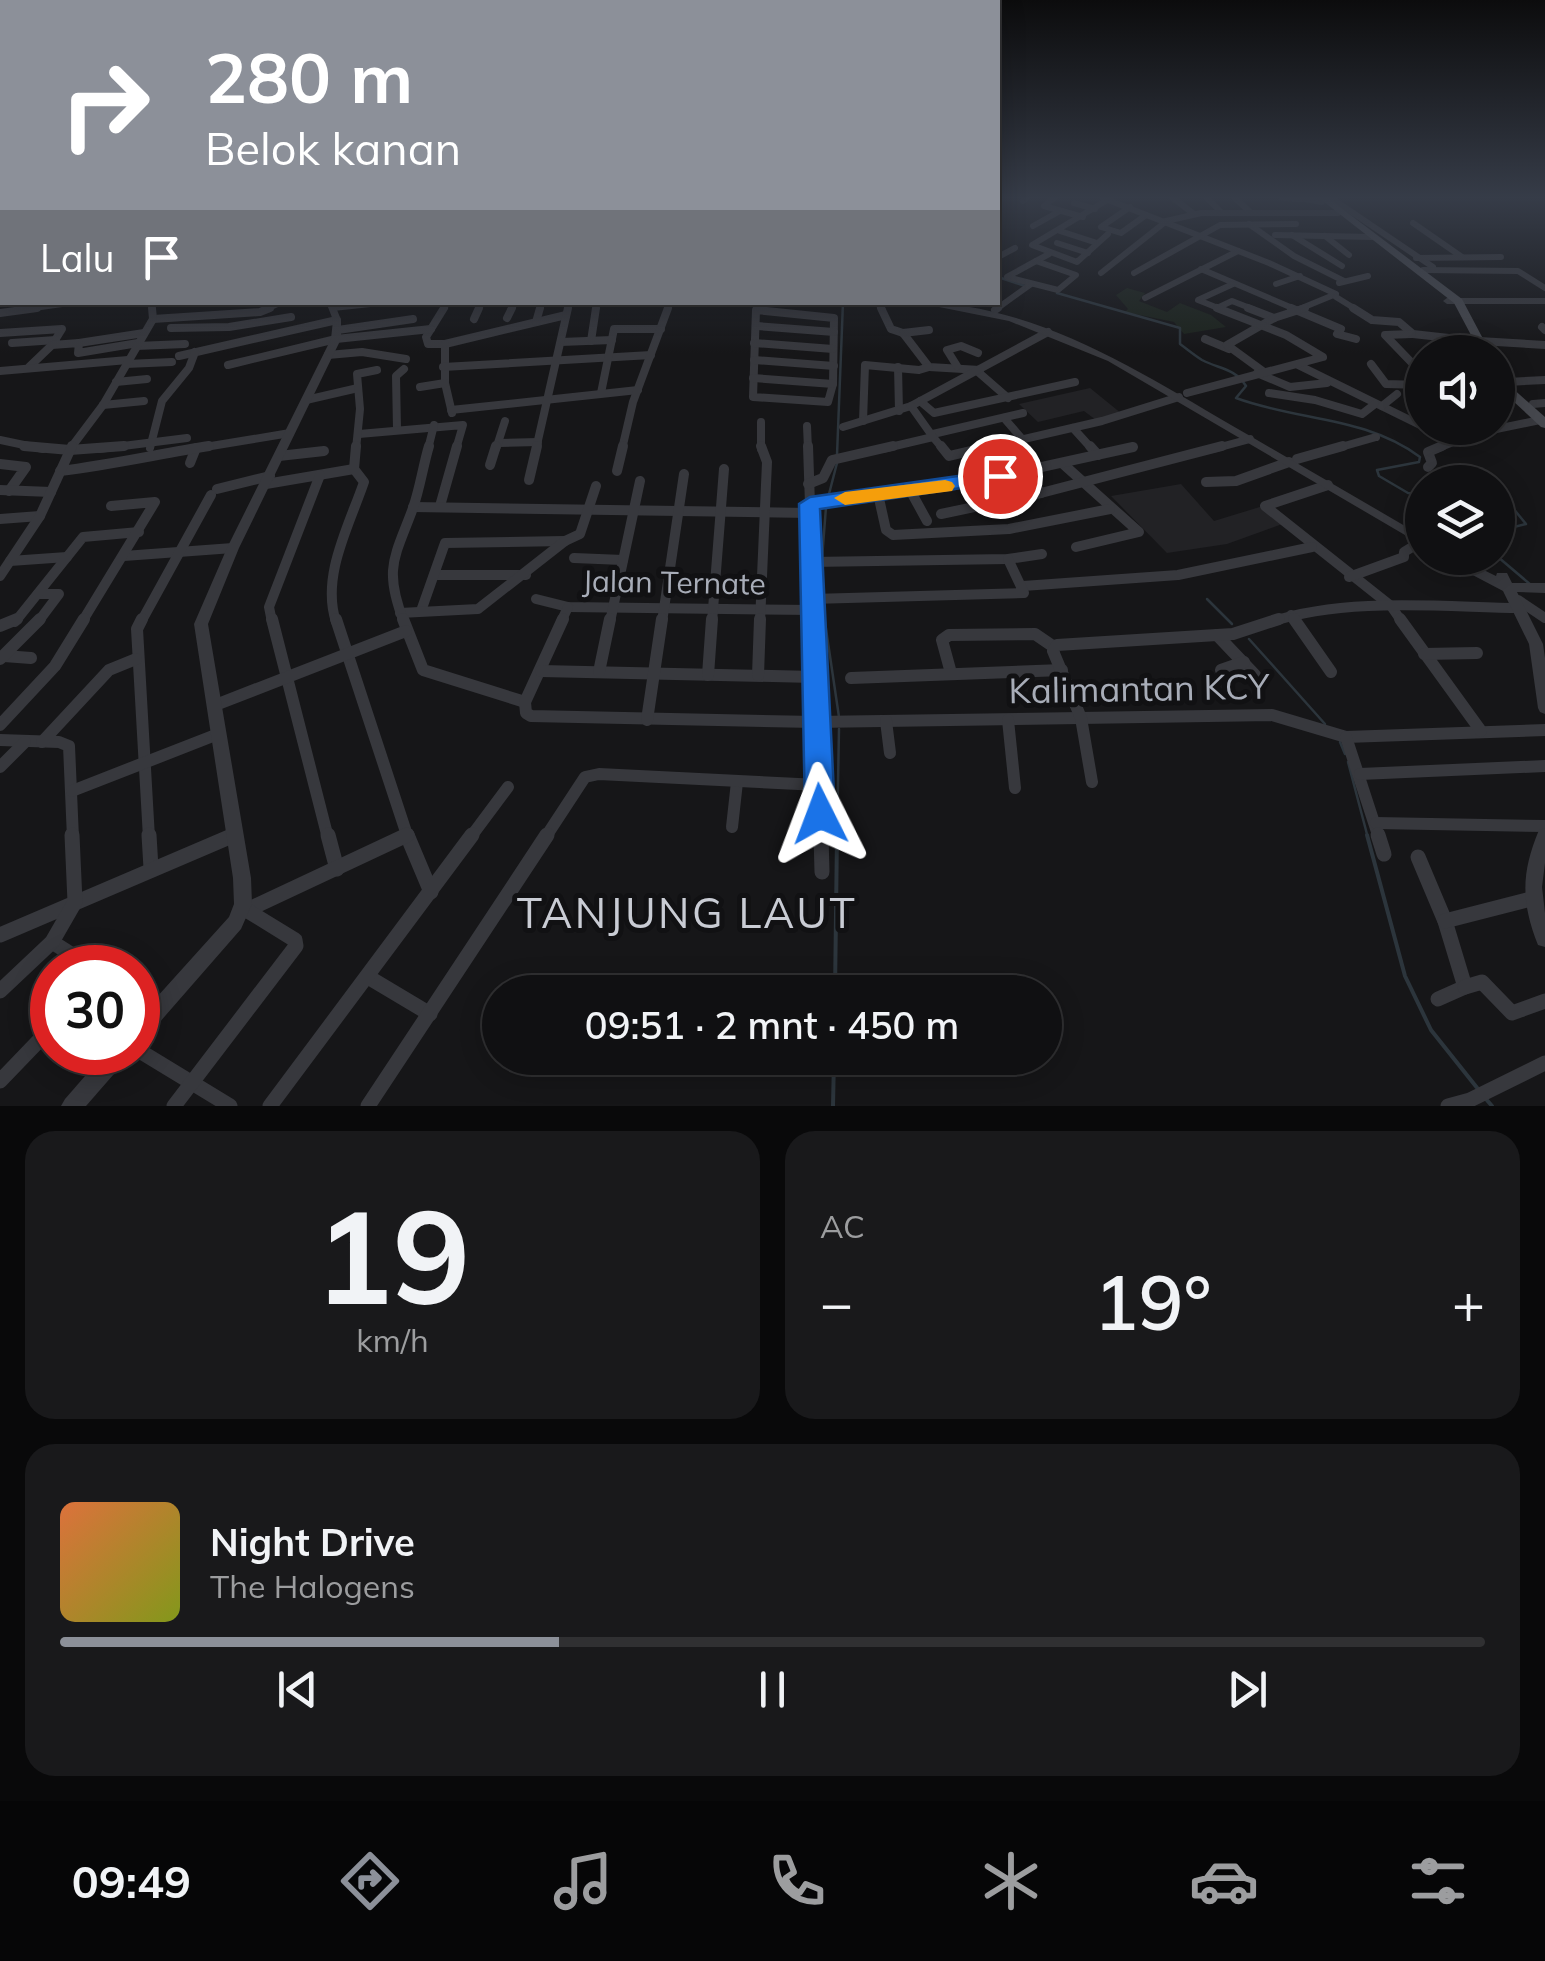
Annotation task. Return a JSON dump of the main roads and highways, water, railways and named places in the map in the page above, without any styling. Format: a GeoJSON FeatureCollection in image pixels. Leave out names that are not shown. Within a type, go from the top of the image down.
{"type":"FeatureCollection","features":[{"type":"Feature","properties":{"kind":"main road"},"geometry":{"type":"LineString","coordinates":[[1388,250],[1452,301]]}},
{"type":"Feature","properties":{"kind":"main road"},"geometry":{"type":"LineString","coordinates":[[1394,250],[1422,270],[1452,301],[1470,335]]}},
{"type":"Feature","properties":{"kind":"main road"},"geometry":{"type":"LineString","coordinates":[[1515,389],[1539,404],[1543,419]]}},
{"type":"Feature","properties":{"kind":"main road"},"geometry":{"type":"LineString","coordinates":[[1515,394],[1543,419]]}},
{"type":"Feature","properties":{"kind":"waterway"},"geometry":{"type":"LineString","coordinates":[[1000,278],[1025,286]]}},
{"type":"Feature","properties":{"kind":"waterway"},"geometry":{"type":"LineString","coordinates":[[1057,293],[1180,328],[1180,344],[1242,380],[1246,386],[1236,398],[1354,426],[1399,444],[1420,457],[1419,462],[1377,470],[1379,476],[1405,491]]}},
{"type":"Feature","properties":{"kind":"waterway"},"geometry":{"type":"LineString","coordinates":[[837,455],[843,305]]}},
{"type":"Feature","properties":{"kind":"waterway"},"geometry":{"type":"LineString","coordinates":[[829,494],[837,463]]}},
{"type":"Feature","properties":{"kind":"waterway"},"geometry":{"type":"LineString","coordinates":[[822,559],[826,507]]}},
{"type":"Feature","properties":{"kind":"waterway"},"geometry":{"type":"LineString","coordinates":[[1515,511],[1526,524],[1515,527]]}},
{"type":"Feature","properties":{"kind":"waterway"},"geometry":{"type":"LineString","coordinates":[[822,567],[822,594]]}},
{"type":"Feature","properties":{"kind":"waterway"},"geometry":{"type":"LineString","coordinates":[[1515,571],[1531,585]]}},
{"type":"Feature","properties":{"kind":"waterway"},"geometry":{"type":"LineString","coordinates":[[1207,599],[1232,624]]}},
{"type":"Feature","properties":{"kind":"waterway"},"geometry":{"type":"LineString","coordinates":[[822,602],[839,717]]}},
{"type":"Feature","properties":{"kind":"waterway"},"geometry":{"type":"LineString","coordinates":[[1249,639],[1325,724]]}},
{"type":"Feature","properties":{"kind":"waterway"},"geometry":{"type":"LineString","coordinates":[[837,838],[839,729]]}},
{"type":"Feature","properties":{"kind":"waterway"},"geometry":{"type":"LineString","coordinates":[[1340,742],[1345,754]]}},
{"type":"Feature","properties":{"kind":"waterway"},"geometry":{"type":"LineString","coordinates":[[1348,762],[1368,838]]}},
{"type":"Feature","properties":{"kind":"waterway"},"geometry":{"type":"LineString","coordinates":[[835,975],[837,835]]}},
{"type":"Feature","properties":{"kind":"waterway"},"geometry":{"type":"LineString","coordinates":[[1367,835],[1405,976],[1431,1030],[1478,1089]]}},
{"type":"Feature","properties":{"kind":"waterway"},"geometry":{"type":"LineString","coordinates":[[833,1106],[834,1075]]}},
{"type":"Feature","properties":{"kind":"waterway"},"geometry":{"type":"LineString","coordinates":[[1486,1099],[1492,1106]]}},
{"type":"Feature","properties":{"kind":"district","name":"TANJUNG LAUT"},"geometry":{"type":"Point","coordinates":[687,913]}}]}
